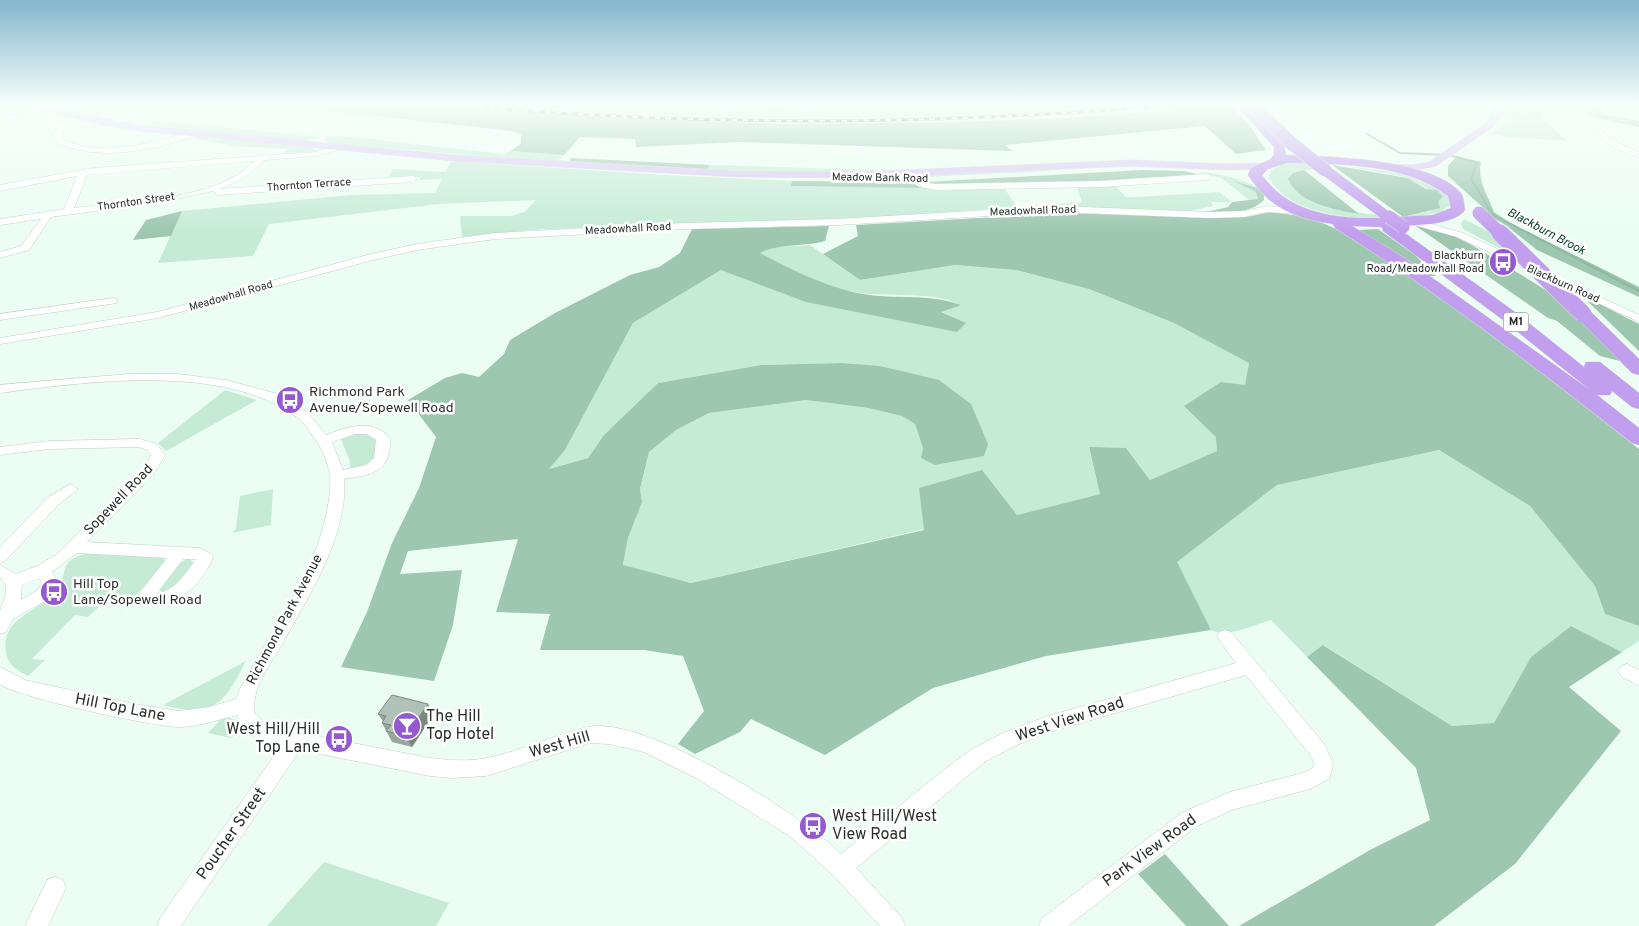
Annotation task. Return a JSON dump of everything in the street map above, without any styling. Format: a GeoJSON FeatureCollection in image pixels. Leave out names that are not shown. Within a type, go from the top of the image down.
{"type":"FeatureCollection","features":[{"type":"Feature","properties":{"kind":"highway"},"geometry":{"type":"LineString","coordinates":[[1279,147],[1273,159],[1256,171],[1255,175],[1267,197],[1298,211],[1326,219],[1368,224],[1450,215],[1458,210],[1459,204],[1454,194]]}},
{"type":"Feature","properties":{"kind":"highway","name":"M1"},"geometry":{"type":"LineString","coordinates":[[1296,147],[1393,222],[1639,422]]}},
{"type":"Feature","properties":{"kind":"highway","name":"M1"},"geometry":{"type":"LineString","coordinates":[[1297,147],[1322,167]]}},
{"type":"Feature","properties":{"kind":"highway"},"geometry":{"type":"LineString","coordinates":[[1300,147],[1322,167]]}},
{"type":"Feature","properties":{"kind":"highway"},"geometry":{"type":"LineString","coordinates":[[1273,159],[1322,167],[1382,167],[1413,173],[1443,185],[1479,213],[1639,369]]}},
{"type":"Feature","properties":{"kind":"highway"},"geometry":{"type":"LineString","coordinates":[[1326,219],[1362,237],[1397,260],[1565,380],[1639,438]]}},
{"type":"Feature","properties":{"kind":"highway","name":"M1"},"geometry":{"type":"LineString","coordinates":[[1393,222],[1528,316],[1639,403]]}},
{"type":"Feature","properties":{"kind":"main road","name":"Meadow Bank Road"},"geometry":{"type":"LineString","coordinates":[[341,147],[585,167],[819,176],[921,176],[1132,164],[1226,167],[1273,159]]}},
{"type":"Feature","properties":{"kind":"main road"},"geometry":{"type":"LineString","coordinates":[[1382,167],[1413,168],[1444,156],[1457,147]]}},
{"type":"Feature","properties":{"kind":"main road"},"geometry":{"type":"LineString","coordinates":[[1443,185],[1438,172],[1444,156]]}},
{"type":"Feature","properties":{"kind":"main road","name":"Meadow Bank Road"},"geometry":{"type":"LineString","coordinates":[[1062,169],[1195,169],[1236,175],[1267,197]]}},
{"type":"Feature","properties":{"kind":"street"},"geometry":{"type":"LineString","coordinates":[[66,152],[77,148],[128,147]]}},
{"type":"Feature","properties":{"kind":"street"},"geometry":{"type":"LineString","coordinates":[[0,188],[83,173],[317,154],[337,147]]}},
{"type":"Feature","properties":{"kind":"street"},"geometry":{"type":"LineString","coordinates":[[1620,147],[1639,155]]}},
{"type":"Feature","properties":{"kind":"street","name":"Thornton Street"},"geometry":{"type":"LineString","coordinates":[[0,222],[205,191],[248,173],[258,165],[262,158]]}},
{"type":"Feature","properties":{"kind":"street"},"geometry":{"type":"LineString","coordinates":[[68,212],[83,173]]}},
{"type":"Feature","properties":{"kind":"street"},"geometry":{"type":"LineString","coordinates":[[921,176],[924,185],[935,187],[1100,184],[1208,177]]}},
{"type":"Feature","properties":{"kind":"street","name":"Thornton Terrace"},"geometry":{"type":"LineString","coordinates":[[205,191],[218,192],[413,179]]}},
{"type":"Feature","properties":{"kind":"street","name":"Meadowhall Road"},"geometry":{"type":"LineString","coordinates":[[0,341],[187,308],[371,256],[417,247],[495,236],[676,226],[838,222],[1048,210],[1230,215],[1267,197]]}},
{"type":"Feature","properties":{"kind":"street"},"geometry":{"type":"LineString","coordinates":[[0,255],[21,251],[25,248],[48,215]]}},
{"type":"Feature","properties":{"kind":"street"},"geometry":{"type":"LineString","coordinates":[[1450,215],[1448,221],[1460,235]]}},
{"type":"Feature","properties":{"kind":"street","name":"Blackburn Road"},"geometry":{"type":"LineString","coordinates":[[1393,222],[1441,228],[1460,235],[1639,318]]}},
{"type":"Feature","properties":{"kind":"street"},"geometry":{"type":"LineString","coordinates":[[2,311],[82,306],[113,301]]}},
{"type":"Feature","properties":{"kind":"street"},"geometry":{"type":"LineString","coordinates":[[56,332],[65,320],[82,306]]}},
{"type":"Feature","properties":{"kind":"street","name":"Richmond Park Avenue"},"geometry":{"type":"LineString","coordinates":[[0,389],[73,380],[121,378],[170,378],[235,385],[286,402],[313,423],[331,452],[337,476],[336,506],[325,544],[313,570],[252,682],[244,705]]}},
{"type":"Feature","properties":{"kind":"street"},"geometry":{"type":"LineString","coordinates":[[325,440],[363,428],[378,434],[383,439],[382,459],[378,465],[370,470],[337,476]]}},
{"type":"Feature","properties":{"kind":"street","name":"Sopewell Road"},"geometry":{"type":"LineString","coordinates":[[0,451],[49,445],[140,443],[156,450],[158,455],[154,465],[74,547],[43,570],[15,581]]}},
{"type":"Feature","properties":{"kind":"street"},"geometry":{"type":"LineString","coordinates":[[0,557],[53,501],[72,489]]}},
{"type":"Feature","properties":{"kind":"street"},"geometry":{"type":"LineString","coordinates":[[74,547],[179,553]]}},
{"type":"Feature","properties":{"kind":"street"},"geometry":{"type":"LineString","coordinates":[[3,621],[44,594],[50,583],[43,570]]}},
{"type":"Feature","properties":{"kind":"street"},"geometry":{"type":"LineString","coordinates":[[0,571],[11,576],[15,581],[15,588],[3,621]]}},
{"type":"Feature","properties":{"kind":"street","name":"Park View Road"},"geometry":{"type":"LineString","coordinates":[[1050,926],[1190,819],[1230,801],[1310,780],[1323,772],[1325,765],[1314,745],[1225,636]]}},
{"type":"Feature","properties":{"kind":"street","name":"West View Road"},"geometry":{"type":"LineString","coordinates":[[840,868],[948,778],[979,755],[1012,738],[1048,724],[1249,666]]}},
{"type":"Feature","properties":{"kind":"street","name":"Hill Top Lane"},"geometry":{"type":"LineString","coordinates":[[0,674],[12,684],[25,688],[164,718],[191,718],[244,705]]}},
{"type":"Feature","properties":{"kind":"street","name":"West Hill"},"geometry":{"type":"LineString","coordinates":[[244,705],[246,716],[259,731],[295,741],[451,769],[486,767],[590,735],[601,734],[623,739],[677,758],[787,822],[840,868],[894,926]]}},
{"type":"Feature","properties":{"kind":"street","name":"Poucher Street"},"geometry":{"type":"LineString","coordinates":[[168,926],[295,741]]}},
{"type":"Feature","properties":{"kind":"street"},"geometry":{"type":"LineString","coordinates":[[36,926],[55,888]]}},
{"type":"Feature","properties":{"kind":"green space"},"geometry":{"type":"Polygon","coordinates":[[[257,147],[315,147],[313,149],[319,151],[283,154],[289,149],[257,147]]]}},
{"type":"Feature","properties":{"kind":"green space"},"geometry":{"type":"Polygon","coordinates":[[[379,147],[443,147],[504,154],[511,151],[564,155],[558,161],[379,147]]]}},
{"type":"Feature","properties":{"kind":"green space"},"geometry":{"type":"Polygon","coordinates":[[[516,147],[571,147],[564,155],[511,151],[516,147]]]}},
{"type":"Feature","properties":{"kind":"green space"},"geometry":{"type":"Polygon","coordinates":[[[897,147],[1008,147],[1013,151],[897,147]]]}},
{"type":"Feature","properties":{"kind":"green space"},"geometry":{"type":"Polygon","coordinates":[[[1228,147],[1264,147],[1266,150],[1236,154],[1228,147]]]}},
{"type":"Feature","properties":{"kind":"green space"},"geometry":{"type":"Polygon","coordinates":[[[1457,156],[1481,162],[1480,175],[1494,212],[1512,224],[1639,287],[1639,297],[1537,250],[1507,226],[1485,213],[1488,212],[1448,176],[1448,166],[1457,156]]]}},
{"type":"Feature","properties":{"kind":"green space"},"geometry":{"type":"Polygon","coordinates":[[[571,158],[710,165],[706,171],[573,163],[570,161],[571,158]]]}},
{"type":"Feature","properties":{"kind":"green space"},"geometry":{"type":"Polygon","coordinates":[[[451,161],[792,181],[792,186],[1005,189],[1017,207],[867,218],[530,230],[462,237],[460,216],[512,216],[524,212],[536,200],[439,204],[269,224],[253,256],[158,263],[182,211],[351,195],[435,193],[442,179],[420,180],[420,177],[388,178],[393,169],[446,172],[451,161]]]}},
{"type":"Feature","properties":{"kind":"green space"},"geometry":{"type":"Polygon","coordinates":[[[1297,163],[1332,165],[1293,173],[1301,193],[1314,203],[1336,210],[1395,218],[1344,216],[1308,208],[1292,201],[1279,191],[1269,178],[1270,173],[1275,167],[1297,163]]]}},
{"type":"Feature","properties":{"kind":"green space"},"geometry":{"type":"Polygon","coordinates":[[[710,165],[910,171],[863,173],[706,171],[710,165]]]}},
{"type":"Feature","properties":{"kind":"green space"},"geometry":{"type":"Polygon","coordinates":[[[1332,165],[1408,178],[1426,189],[1437,190],[1443,197],[1438,201],[1440,208],[1403,217],[1332,165]]]}},
{"type":"Feature","properties":{"kind":"green space"},"geometry":{"type":"Polygon","coordinates":[[[1346,166],[1386,171],[1421,181],[1447,194],[1450,205],[1439,213],[1403,217],[1431,211],[1437,200],[1443,197],[1406,177],[1346,166]]]}},
{"type":"Feature","properties":{"kind":"green space"},"geometry":{"type":"Polygon","coordinates":[[[1049,169],[1051,171],[927,177],[924,175],[1049,169]]]}},
{"type":"Feature","properties":{"kind":"green space"},"geometry":{"type":"Polygon","coordinates":[[[1142,170],[1184,171],[1206,176],[1112,183],[928,185],[925,182],[1142,170]]]}},
{"type":"Feature","properties":{"kind":"green space"},"geometry":{"type":"Polygon","coordinates":[[[1304,170],[1359,214],[1329,208],[1300,194],[1293,188],[1288,179],[1293,173],[1304,170]]]}},
{"type":"Feature","properties":{"kind":"green space"},"geometry":{"type":"Polygon","coordinates":[[[1198,172],[1229,177],[1251,184],[1258,188],[1234,182],[1257,192],[1258,199],[1249,200],[1220,177],[1206,176],[1198,172]]]}},
{"type":"Feature","properties":{"kind":"green space"},"geometry":{"type":"Polygon","coordinates":[[[792,181],[910,182],[922,188],[791,186],[792,181]]]}},
{"type":"Feature","properties":{"kind":"green space"},"geometry":{"type":"Polygon","coordinates":[[[1233,181],[1258,188],[1264,194],[1264,200],[1258,205],[1244,210],[1206,212],[1228,207],[1232,202],[1258,199],[1256,192],[1233,181]]]}},
{"type":"Feature","properties":{"kind":"green space"},"geometry":{"type":"Polygon","coordinates":[[[1076,185],[1114,185],[1126,197],[1219,192],[1232,202],[1211,202],[1213,206],[1190,211],[1017,207],[1082,202],[1076,185]]]}},
{"type":"Feature","properties":{"kind":"green space"},"geometry":{"type":"Polygon","coordinates":[[[182,211],[171,236],[133,240],[146,220],[182,211]]]}},
{"type":"Feature","properties":{"kind":"green space"},"geometry":{"type":"Polygon","coordinates":[[[1270,212],[1309,217],[1354,237],[1509,347],[1639,449],[1639,626],[1605,614],[1595,586],[1530,506],[1439,450],[1277,485],[1177,562],[1211,630],[1046,656],[933,688],[825,755],[751,719],[740,732],[695,754],[678,744],[704,711],[683,656],[644,650],[540,650],[550,614],[496,612],[518,539],[408,551],[400,574],[462,570],[453,625],[434,681],[341,667],[367,612],[392,543],[419,488],[436,437],[408,400],[445,378],[462,373],[479,377],[504,354],[510,340],[555,313],[630,275],[659,267],[680,253],[692,229],[829,226],[825,241],[783,246],[760,253],[805,276],[853,292],[866,295],[934,299],[961,305],[941,312],[966,323],[957,332],[806,302],[721,270],[633,323],[565,450],[549,469],[588,458],[604,435],[658,383],[761,365],[840,363],[880,366],[939,380],[971,404],[988,444],[984,456],[935,465],[921,458],[923,448],[915,424],[902,416],[868,408],[806,400],[709,413],[676,430],[649,452],[640,489],[642,502],[628,538],[623,565],[691,583],[924,530],[919,488],[982,470],[1017,515],[1100,494],[1089,447],[1126,448],[1150,480],[1217,451],[1216,437],[1184,406],[1221,382],[1245,385],[1249,363],[1174,323],[1089,289],[1016,270],[955,265],[860,280],[823,254],[858,236],[856,225],[1065,213],[1214,218],[1252,216],[1270,212]]]}},
{"type":"Feature","properties":{"kind":"green space"},"geometry":{"type":"Polygon","coordinates":[[[1464,219],[1497,236],[1520,259],[1463,229],[1461,224],[1464,219]]]}},
{"type":"Feature","properties":{"kind":"green space"},"geometry":{"type":"Polygon","coordinates":[[[1413,224],[1448,233],[1470,244],[1561,299],[1624,362],[1600,356],[1557,321],[1548,318],[1413,224]]]}},
{"type":"Feature","properties":{"kind":"green space"},"geometry":{"type":"Polygon","coordinates":[[[1378,229],[1415,255],[1436,276],[1429,276],[1356,230],[1378,229]]]}},
{"type":"Feature","properties":{"kind":"green space"},"geometry":{"type":"Polygon","coordinates":[[[810,245],[860,280],[955,265],[1016,270],[1089,289],[1174,323],[1250,363],[1245,385],[1217,437],[1217,451],[1150,480],[1126,448],[1089,448],[1100,494],[1017,515],[924,529],[691,583],[623,566],[628,538],[642,502],[640,489],[649,452],[676,430],[709,413],[806,400],[868,408],[902,416],[915,424],[923,448],[984,456],[840,363],[761,365],[658,383],[604,435],[588,458],[548,469],[565,450],[633,323],[721,270],[965,324],[941,311],[960,305],[950,300],[938,297],[867,294],[842,289],[806,276],[760,253],[773,247],[810,245]]]}},
{"type":"Feature","properties":{"kind":"green space"},"geometry":{"type":"Polygon","coordinates":[[[1580,294],[1639,324],[1639,351],[1580,294]]]}},
{"type":"Feature","properties":{"kind":"green space"},"geometry":{"type":"Polygon","coordinates":[[[225,390],[257,400],[166,451],[158,443],[225,390]]]}},
{"type":"Feature","properties":{"kind":"green space"},"geometry":{"type":"Polygon","coordinates":[[[352,433],[368,435],[376,441],[378,446],[377,452],[371,466],[350,470],[350,461],[340,437],[352,433]]]}},
{"type":"Feature","properties":{"kind":"green space"},"geometry":{"type":"Polygon","coordinates":[[[1439,450],[1530,506],[1595,586],[1605,614],[1639,626],[1639,641],[1622,652],[1571,626],[1531,657],[1495,723],[1452,726],[1324,645],[1307,657],[1271,620],[1233,632],[1225,633],[1211,630],[1176,562],[1277,485],[1439,450]]]}},
{"type":"Feature","properties":{"kind":"green space"},"geometry":{"type":"Polygon","coordinates":[[[273,489],[271,525],[232,533],[236,529],[240,496],[273,489]]]}},
{"type":"Feature","properties":{"kind":"green space"},"geometry":{"type":"Polygon","coordinates":[[[85,554],[156,556],[163,557],[165,563],[129,603],[104,602],[88,617],[75,615],[32,659],[45,660],[28,676],[16,669],[8,660],[6,640],[9,631],[22,617],[48,600],[55,593],[60,587],[64,570],[69,561],[85,554]]]}},
{"type":"Feature","properties":{"kind":"green space"},"geometry":{"type":"Polygon","coordinates":[[[189,558],[194,564],[174,588],[163,593],[158,589],[178,564],[189,558]]]}},
{"type":"Feature","properties":{"kind":"green space"},"geometry":{"type":"Polygon","coordinates":[[[1571,626],[1622,652],[1569,687],[1621,731],[1515,864],[1434,926],[1239,926],[1370,850],[1430,820],[1416,768],[1307,657],[1323,645],[1452,726],[1494,723],[1531,657],[1571,626]]]}},
{"type":"Feature","properties":{"kind":"green space"},"geometry":{"type":"Polygon","coordinates":[[[246,661],[231,688],[216,704],[195,710],[163,705],[246,661]]]}},
{"type":"Feature","properties":{"kind":"green space"},"geometry":{"type":"Polygon","coordinates":[[[221,719],[235,719],[241,726],[231,738],[208,733],[221,719]]]}},
{"type":"Feature","properties":{"kind":"green space"},"geometry":{"type":"Polygon","coordinates":[[[1165,854],[1229,926],[1186,926],[1138,874],[1165,854]]]}},
{"type":"Feature","properties":{"kind":"green space"},"geometry":{"type":"Polygon","coordinates":[[[324,862],[449,903],[436,926],[267,926],[324,862]]]}},
{"type":"Feature","properties":{"kind":"building"},"geometry":{"type":"Polygon","coordinates":[[[392,695],[428,704],[406,736],[386,731],[391,725],[382,723],[386,716],[378,714],[392,695]]]}},
{"type":"Feature","properties":{"kind":"waterway","name":"Blackburn Brook"},"geometry":{"type":"LineString","coordinates":[[1390,147],[1400,153],[1449,155],[1477,163],[1471,179],[1493,215],[1530,234]]}},
{"type":"Feature","properties":{"kind":"waterway","name":"Blackburn Brook"},"geometry":{"type":"LineString","coordinates":[[1528,233],[1639,291]]}},
{"type":"Feature","properties":{"kind":"place","name":"Blackburn Road/Meadowhall Road"},"geometry":{"type":"Point","coordinates":[1503,262]}},
{"type":"Feature","properties":{"kind":"place","name":"Richmond Park Avenue/Sopewell Road"},"geometry":{"type":"Point","coordinates":[290,400]}},
{"type":"Feature","properties":{"kind":"place","name":"Hill Top Lane/Sopewell Road"},"geometry":{"type":"Point","coordinates":[54,592]}},
{"type":"Feature","properties":{"kind":"place","name":"The Hill Top Hotel"},"geometry":{"type":"Point","coordinates":[407,726]}},
{"type":"Feature","properties":{"kind":"place","name":"West Hill/Hill Top Lane"},"geometry":{"type":"Point","coordinates":[339,739]}},
{"type":"Feature","properties":{"kind":"place","name":"West Hill/West View Road"},"geometry":{"type":"Point","coordinates":[813,826]}}]}
